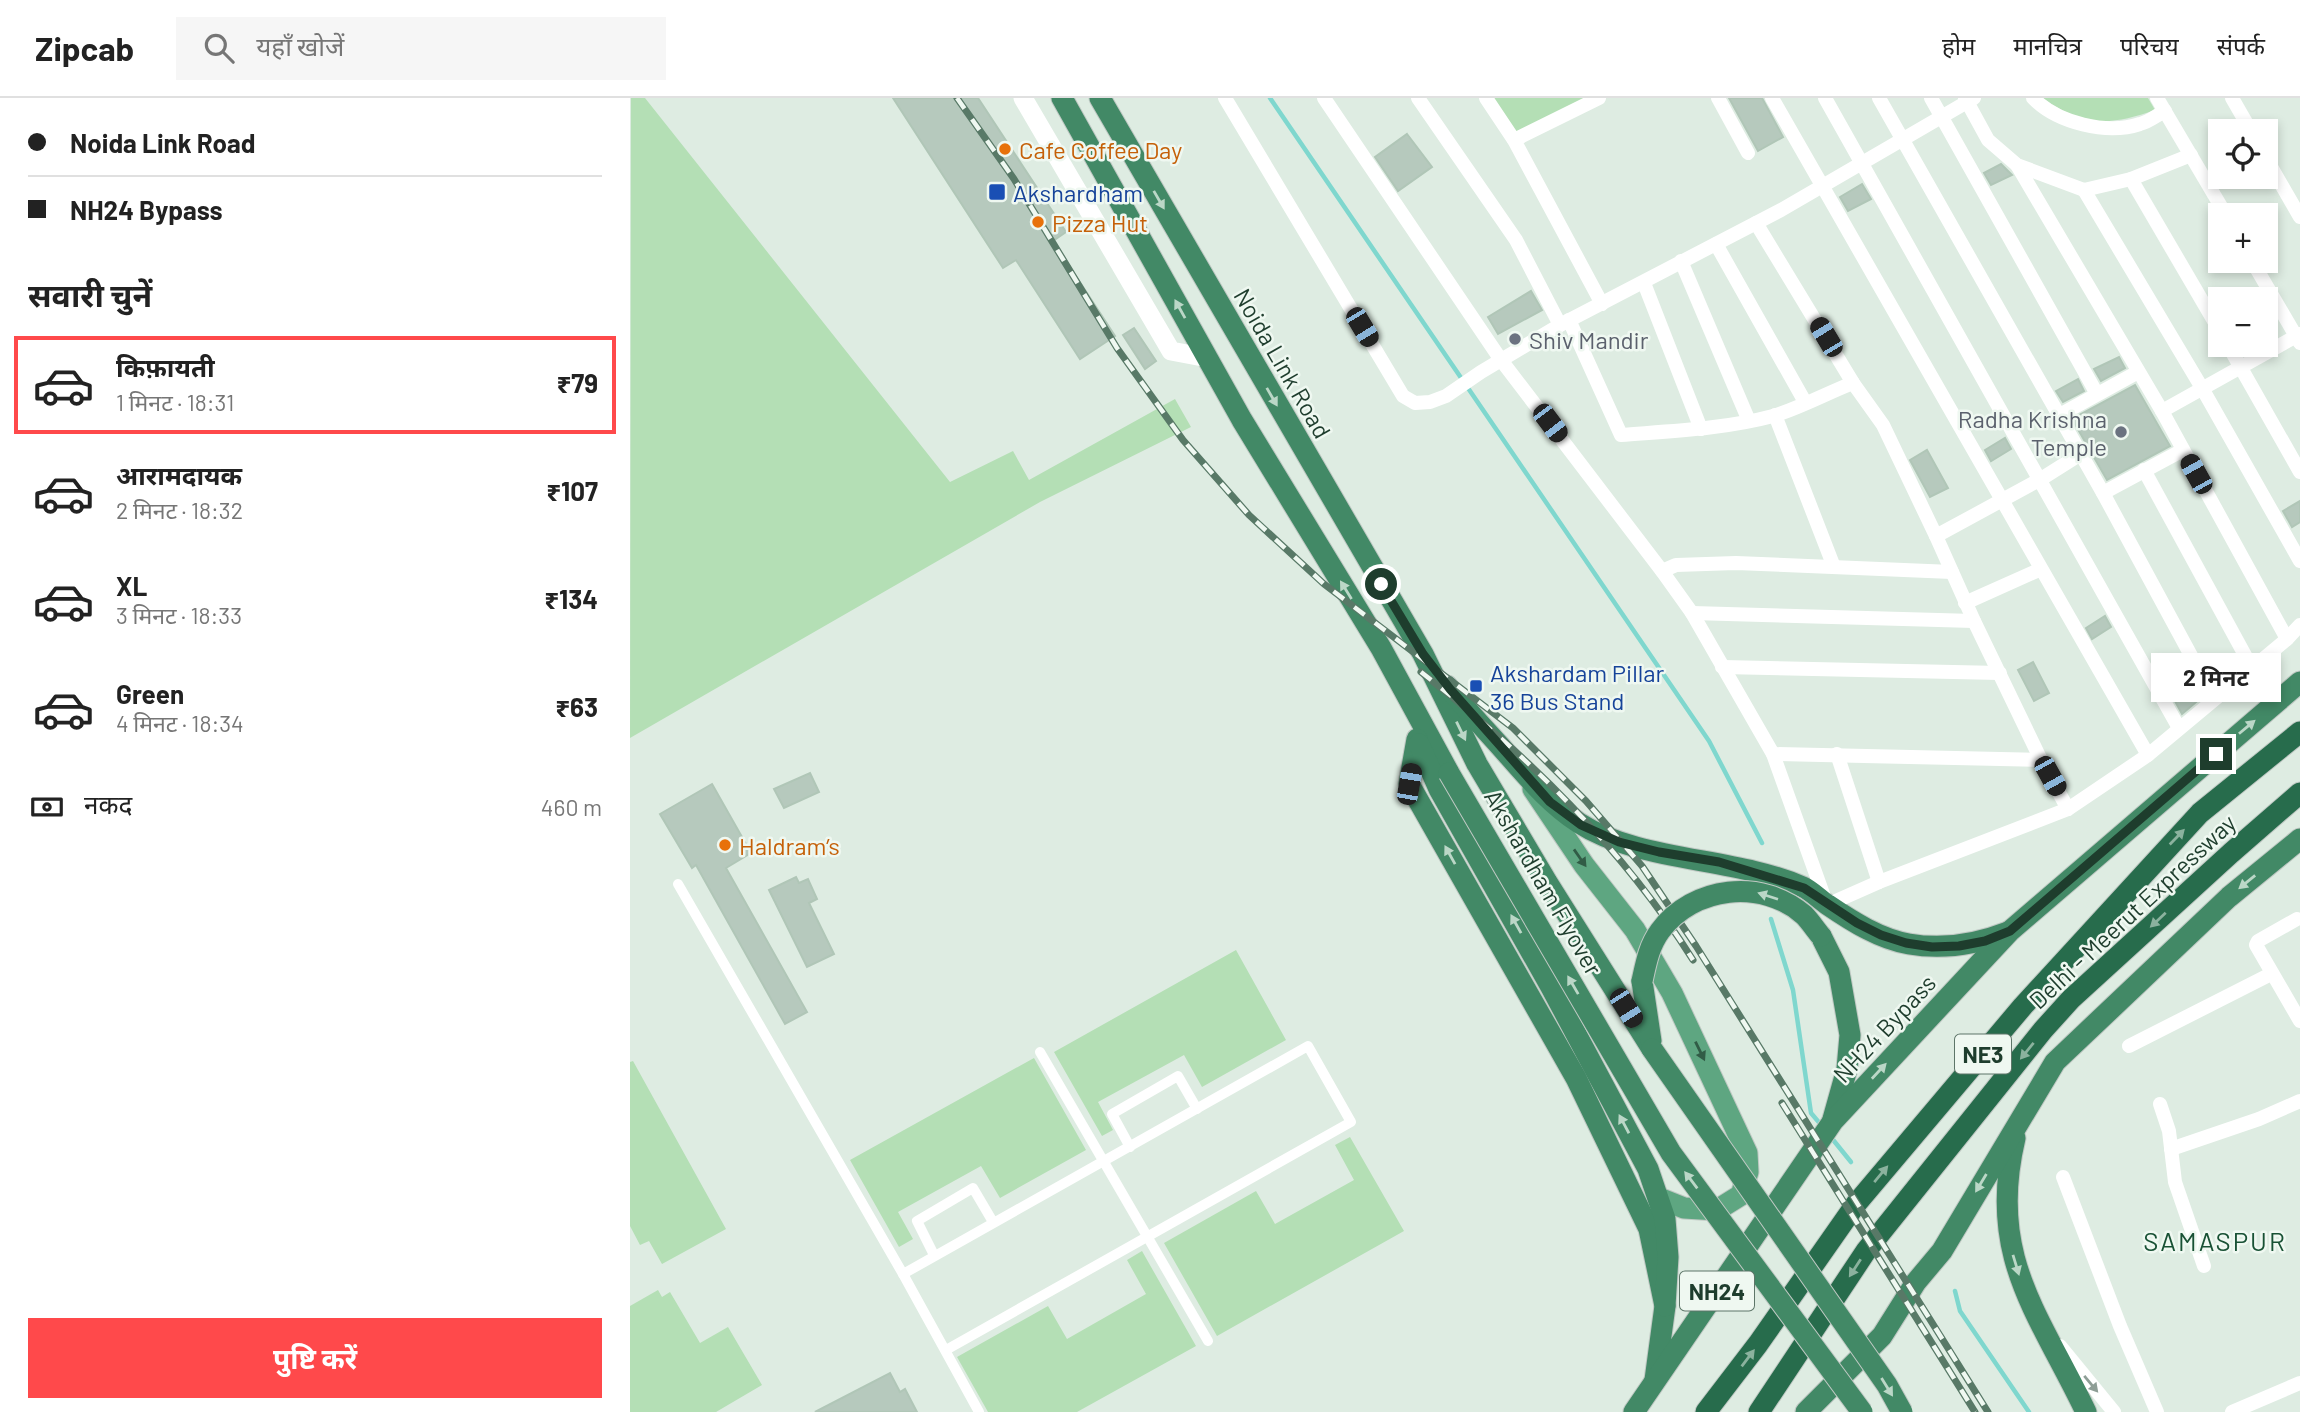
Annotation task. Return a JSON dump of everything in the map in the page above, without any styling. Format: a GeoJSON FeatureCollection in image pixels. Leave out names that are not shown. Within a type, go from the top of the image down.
{"type":"FeatureCollection","features":[{"type":"Feature","properties":{"kind":"highway"},"geometry":{"type":"LineString","coordinates":[[1062,98],[1254,440],[1381,648],[1439,789],[1551,987],[1648,1169],[1665,1219],[1668,1257],[1665,1306],[1654,1386]]}},
{"type":"Feature","properties":{"kind":"highway","name":"Noida Link Road"},"geometry":{"type":"LineString","coordinates":[[1100,98],[1423,654]]}},
{"type":"Feature","properties":{"kind":"highway","name":"Akshardham Flyover"},"geometry":{"type":"LineString","coordinates":[[1381,648],[1449,772],[1671,1153],[1862,1412]]}},
{"type":"Feature","properties":{"kind":"highway"},"geometry":{"type":"LineString","coordinates":[[1423,654],[1450,689],[1550,802],[1581,825],[1619,842],[1719,862],[1804,888],[1881,935],[1906,943],[1932,947],[1959,946],[1985,941],[2010,931]]}},
{"type":"Feature","properties":{"kind":"highway","name":"Akshardham Flyover"},"geometry":{"type":"LineString","coordinates":[[1423,654],[1477,764],[1652,1049],[1887,1385],[1902,1412]]}},
{"type":"Feature","properties":{"kind":"highway","name":"NH24 Bypass"},"geometry":{"type":"LineString","coordinates":[[1634,1412],[1833,1121],[2010,931],[2300,682]]}},
{"type":"Feature","properties":{"kind":"highway","name":"Delhi - Meerut Expressway"},"geometry":{"type":"LineString","coordinates":[[1706,1412],[1758,1344],[1856,1204],[2023,1006],[2200,813],[2300,732]]}},
{"type":"Feature","properties":{"kind":"highway"},"geometry":{"type":"LineString","coordinates":[[1417,739],[1409,784],[1576,1078],[1649,1229],[1665,1306]]}},
{"type":"Feature","properties":{"kind":"highway","name":"Delhi - Meerut Expressway"},"geometry":{"type":"LineString","coordinates":[[1759,1412],[1866,1251],[2043,1030],[2091,981],[2300,793]]}},
{"type":"Feature","properties":{"kind":"highway"},"geometry":{"type":"LineString","coordinates":[[1806,1412],[1882,1336],[1916,1282],[1942,1251],[2028,1103],[2055,1062],[2229,897],[2300,839]]}},
{"type":"Feature","properties":{"kind":"highway"},"geometry":{"type":"LineString","coordinates":[[1652,1049],[1642,981],[1648,954],[1660,931],[1679,911],[1702,898],[1728,891],[1755,892],[1781,900],[1804,915],[1821,936],[1839,972],[1850,1035],[1847,1069],[1833,1121]]}},
{"type":"Feature","properties":{"kind":"highway"},"geometry":{"type":"LineString","coordinates":[[2028,1103],[2009,1163],[2007,1227],[2023,1289],[2086,1412]]}},
{"type":"Feature","properties":{"kind":"main road"},"geometry":{"type":"LineString","coordinates":[[1514,761],[1584,865],[1635,930],[1672,993],[1747,1153],[1748,1172],[1741,1195],[1717,1210],[1684,1208],[1659,1198]]}},
{"type":"Feature","properties":{"kind":"street"},"geometry":{"type":"LineString","coordinates":[[1023,98],[1171,351],[1208,358]]}},
{"type":"Feature","properties":{"kind":"street"},"geometry":{"type":"LineString","coordinates":[[1225,98],[1403,396],[1415,403],[1430,402],[1446,396],[1564,322],[1756,223],[1862,164],[1969,99],[1989,140],[2017,165],[2162,411],[2287,639]]}},
{"type":"Feature","properties":{"kind":"street"},"geometry":{"type":"LineString","coordinates":[[1324,98],[1501,360],[1692,613],[1773,754],[1828,905],[1879,882],[2068,809],[2148,755],[2287,639],[2300,625]]}},
{"type":"Feature","properties":{"kind":"street"},"geometry":{"type":"LineString","coordinates":[[1418,98],[1517,240],[1564,322],[1621,435],[1701,429],[1749,421],[1775,415],[1853,383]]}},
{"type":"Feature","properties":{"kind":"street"},"geometry":{"type":"LineString","coordinates":[[1486,98],[1514,139],[1602,304]]}},
{"type":"Feature","properties":{"kind":"street"},"geometry":{"type":"LineString","coordinates":[[1514,139],[1599,98]]}},
{"type":"Feature","properties":{"kind":"street"},"geometry":{"type":"LineString","coordinates":[[1718,98],[1748,153]]}},
{"type":"Feature","properties":{"kind":"street"},"geometry":{"type":"LineString","coordinates":[[1772,98],[2148,755]]}},
{"type":"Feature","properties":{"kind":"street"},"geometry":{"type":"LineString","coordinates":[[1825,98],[2179,728]]}},
{"type":"Feature","properties":{"kind":"street"},"geometry":{"type":"LineString","coordinates":[[1879,98],[2103,493],[2214,698]]}},
{"type":"Feature","properties":{"kind":"street"},"geometry":{"type":"LineString","coordinates":[[1931,98],[2097,394]]}},
{"type":"Feature","properties":{"kind":"street"},"geometry":{"type":"LineString","coordinates":[[2033,98],[2068,122],[2101,128],[2140,125],[2165,111]]}},
{"type":"Feature","properties":{"kind":"street"},"geometry":{"type":"LineString","coordinates":[[2157,98],[2219,203]]}},
{"type":"Feature","properties":{"kind":"street"},"geometry":{"type":"LineString","coordinates":[[2232,98],[2244,119]]}},
{"type":"Feature","properties":{"kind":"street"},"geometry":{"type":"LineString","coordinates":[[2017,165],[2084,190],[2130,178],[2191,155]]}},
{"type":"Feature","properties":{"kind":"street"},"geometry":{"type":"LineString","coordinates":[[2130,178],[2208,311]]}},
{"type":"Feature","properties":{"kind":"street"},"geometry":{"type":"LineString","coordinates":[[2278,179],[2300,217]]}},
{"type":"Feature","properties":{"kind":"street"},"geometry":{"type":"LineString","coordinates":[[2084,190],[2202,388],[2300,561]]}},
{"type":"Feature","properties":{"kind":"street"},"geometry":{"type":"LineString","coordinates":[[1756,223],[1853,383],[1883,425],[1973,621],[2040,760],[2068,809]]}},
{"type":"Feature","properties":{"kind":"street"},"geometry":{"type":"LineString","coordinates":[[1716,244],[1805,402]]}},
{"type":"Feature","properties":{"kind":"street"},"geometry":{"type":"LineString","coordinates":[[1681,261],[1749,421]]}},
{"type":"Feature","properties":{"kind":"street"},"geometry":{"type":"LineString","coordinates":[[2162,411],[2299,338],[2259,273]]}},
{"type":"Feature","properties":{"kind":"street"},"geometry":{"type":"LineString","coordinates":[[1644,283],[1701,429]]}},
{"type":"Feature","properties":{"kind":"street"},"geometry":{"type":"LineString","coordinates":[[2235,357],[2300,472]]}},
{"type":"Feature","properties":{"kind":"street"},"geometry":{"type":"LineString","coordinates":[[2058,416],[2138,372]]}},
{"type":"Feature","properties":{"kind":"street"},"geometry":{"type":"LineString","coordinates":[[1775,415],[1834,567]]}},
{"type":"Feature","properties":{"kind":"street"},"geometry":{"type":"LineString","coordinates":[[2103,493],[2183,450]]}},
{"type":"Feature","properties":{"kind":"street"},"geometry":{"type":"LineString","coordinates":[[1936,536],[2040,479],[2079,454]]}},
{"type":"Feature","properties":{"kind":"street"},"geometry":{"type":"LineString","coordinates":[[2144,470],[2252,668]]}},
{"type":"Feature","properties":{"kind":"street"},"geometry":{"type":"LineString","coordinates":[[1662,570],[1676,565],[1700,564],[1952,572]]}},
{"type":"Feature","properties":{"kind":"street"},"geometry":{"type":"LineString","coordinates":[[1965,603],[2042,569]]}},
{"type":"Feature","properties":{"kind":"street"},"geometry":{"type":"LineString","coordinates":[[1692,613],[1973,621]]}},
{"type":"Feature","properties":{"kind":"street"},"geometry":{"type":"LineString","coordinates":[[1722,667],[2000,673]]}},
{"type":"Feature","properties":{"kind":"street"},"geometry":{"type":"LineString","coordinates":[[1773,754],[2040,760]]}},
{"type":"Feature","properties":{"kind":"street"},"geometry":{"type":"LineString","coordinates":[[1837,754],[1879,882]]}},
{"type":"Feature","properties":{"kind":"street"},"geometry":{"type":"LineString","coordinates":[[678,884],[903,1274],[979,1412]]}},
{"type":"Feature","properties":{"kind":"street"},"geometry":{"type":"LineString","coordinates":[[2299,920],[2258,941],[2256,945],[2300,1021]]}},
{"type":"Feature","properties":{"kind":"street"},"geometry":{"type":"LineString","coordinates":[[2129,1046],[2271,974]]}},
{"type":"Feature","properties":{"kind":"street"},"geometry":{"type":"LineString","coordinates":[[903,1274],[1308,1046],[1351,1122],[946,1350]]}},
{"type":"Feature","properties":{"kind":"street"},"geometry":{"type":"LineString","coordinates":[[1040,1052],[1208,1341]]}},
{"type":"Feature","properties":{"kind":"street"},"geometry":{"type":"LineString","coordinates":[[1130,1147],[1112,1114],[1178,1076],[1197,1109]]}},
{"type":"Feature","properties":{"kind":"street"},"geometry":{"type":"LineString","coordinates":[[2171,1149],[2259,1119],[2300,1101]]}},
{"type":"Feature","properties":{"kind":"street"},"geometry":{"type":"LineString","coordinates":[[2160,1104],[2167,1119],[2175,1182],[2204,1266]]}},
{"type":"Feature","properties":{"kind":"street"},"geometry":{"type":"LineString","coordinates":[[2063,1177],[2120,1326],[2157,1412]]}},
{"type":"Feature","properties":{"kind":"street"},"geometry":{"type":"LineString","coordinates":[[934,1255],[917,1222],[973,1188],[993,1223]]}},
{"type":"Feature","properties":{"kind":"street"},"geometry":{"type":"LineString","coordinates":[[2038,1318],[2114,1412]]}},
{"type":"Feature","properties":{"kind":"street"},"geometry":{"type":"LineString","coordinates":[[2232,1412],[2300,1383]]}},
{"type":"Feature","properties":{"kind":"green space"},"geometry":{"type":"Polygon","coordinates":[[[631,98],[645,98],[950,482],[1013,451],[1029,480],[1175,399],[1191,427],[1040,502],[630,738],[631,98]]]}},
{"type":"Feature","properties":{"kind":"green space"},"geometry":{"type":"Polygon","coordinates":[[[1489,98],[1589,98],[1515,137],[1489,98]]]}},
{"type":"Feature","properties":{"kind":"green space"},"geometry":{"type":"Polygon","coordinates":[[[2043,98],[2148,98],[2155,110],[2124,119],[2097,121],[2071,114],[2043,98]]]}},
{"type":"Feature","properties":{"kind":"green space"},"geometry":{"type":"Polygon","coordinates":[[[1236,950],[1286,1040],[1202,1087],[1184,1055],[1098,1102],[1113,1130],[1102,1136],[1054,1052],[1236,950]]]}},
{"type":"Feature","properties":{"kind":"green space"},"geometry":{"type":"Polygon","coordinates":[[[1034,1058],[1086,1150],[1000,1198],[981,1166],[898,1212],[913,1239],[899,1247],[850,1160],[1034,1058]]]}},
{"type":"Feature","properties":{"kind":"green space"},"geometry":{"type":"Polygon","coordinates":[[[633,1061],[726,1229],[662,1264],[649,1241],[640,1245],[630,1226],[630,1062],[633,1061]]]}},
{"type":"Feature","properties":{"kind":"green space"},"geometry":{"type":"Polygon","coordinates":[[[1350,1137],[1404,1231],[1217,1336],[1164,1243],[1256,1191],[1275,1224],[1354,1180],[1335,1145],[1350,1137]]]}},
{"type":"Feature","properties":{"kind":"green space"},"geometry":{"type":"Polygon","coordinates":[[[1142,1251],[1196,1346],[1077,1412],[988,1412],[957,1357],[1048,1306],[1067,1339],[1146,1294],[1127,1260],[1142,1251]]]}},
{"type":"Feature","properties":{"kind":"green space"},"geometry":{"type":"Polygon","coordinates":[[[658,1290],[662,1297],[670,1292],[700,1343],[728,1327],[762,1385],[716,1412],[630,1412],[630,1306],[658,1290]]]}},
{"type":"Feature","properties":{"kind":"building","name":"Akshardham"},"geometry":{"type":"Polygon","coordinates":[[[893,98],[978,98],[1066,232],[1053,241],[1115,336],[1080,359],[1016,260],[1003,268],[893,98]]]}},
{"type":"Feature","properties":{"kind":"building"},"geometry":{"type":"Polygon","coordinates":[[[1729,98],[1762,98],[1783,137],[1758,151],[1729,98]]]}},
{"type":"Feature","properties":{"kind":"building"},"geometry":{"type":"Polygon","coordinates":[[[1407,134],[1432,167],[1398,191],[1375,157],[1407,134]]]}},
{"type":"Feature","properties":{"kind":"building"},"geometry":{"type":"Polygon","coordinates":[[[2001,164],[2012,175],[1991,185],[1984,173],[2001,164]]]}},
{"type":"Feature","properties":{"kind":"building"},"geometry":{"type":"Polygon","coordinates":[[[1862,184],[1871,199],[1848,211],[1840,197],[1862,184]]]}},
{"type":"Feature","properties":{"kind":"building"},"geometry":{"type":"Polygon","coordinates":[[[1531,291],[1542,310],[1498,334],[1488,317],[1531,291]]]}},
{"type":"Feature","properties":{"kind":"building"},"geometry":{"type":"Polygon","coordinates":[[[1134,328],[1156,361],[1145,369],[1123,335],[1134,328]]]}},
{"type":"Feature","properties":{"kind":"building"},"geometry":{"type":"Polygon","coordinates":[[[2119,357],[2125,368],[2101,381],[2094,369],[2119,357]]]}},
{"type":"Feature","properties":{"kind":"building"},"geometry":{"type":"Polygon","coordinates":[[[2078,379],[2084,391],[2063,402],[2056,391],[2078,379]]]}},
{"type":"Feature","properties":{"kind":"building","name":"Radha Krishna Temple"},"geometry":{"type":"Polygon","coordinates":[[[2135,385],[2170,446],[2107,480],[2072,419],[2135,385]]]}},
{"type":"Feature","properties":{"kind":"building"},"geometry":{"type":"Polygon","coordinates":[[[2005,438],[2011,449],[1991,461],[1985,450],[2005,438]]]}},
{"type":"Feature","properties":{"kind":"building"},"geometry":{"type":"Polygon","coordinates":[[[1927,450],[1948,488],[1930,497],[1910,460],[1927,450]]]}},
{"type":"Feature","properties":{"kind":"building"},"geometry":{"type":"Polygon","coordinates":[[[2300,501],[2300,522],[2292,527],[2283,511],[2300,501]]]}},
{"type":"Feature","properties":{"kind":"building"},"geometry":{"type":"Polygon","coordinates":[[[2105,616],[2111,627],[2092,639],[2086,628],[2105,616]]]}},
{"type":"Feature","properties":{"kind":"building"},"geometry":{"type":"Polygon","coordinates":[[[2033,662],[2049,693],[2034,701],[2018,670],[2033,662]]]}},
{"type":"Feature","properties":{"kind":"building"},"geometry":{"type":"Polygon","coordinates":[[[2185,665],[2202,697],[2182,714],[2163,679],[2185,665]]]}},
{"type":"Feature","properties":{"kind":"building"},"geometry":{"type":"Polygon","coordinates":[[[810,773],[819,792],[784,808],[774,789],[810,773]]]}},
{"type":"Feature","properties":{"kind":"building"},"geometry":{"type":"Polygon","coordinates":[[[712,784],[751,853],[726,868],[807,1012],[785,1024],[696,865],[692,868],[660,814],[712,784]]]}},
{"type":"Feature","properties":{"kind":"building"},"geometry":{"type":"Polygon","coordinates":[[[796,877],[799,883],[808,879],[817,899],[809,903],[834,954],[807,967],[769,890],[796,877]]]}},
{"type":"Feature","properties":{"kind":"building"},"geometry":{"type":"Polygon","coordinates":[[[890,1373],[900,1392],[905,1389],[917,1412],[815,1412],[890,1373]]]}},
{"type":"Feature","properties":{"kind":"waterway"},"geometry":{"type":"LineString","coordinates":[[1270,98],[1709,741],[1762,843]]}},
{"type":"Feature","properties":{"kind":"waterway"},"geometry":{"type":"LineString","coordinates":[[1771,919],[1793,990],[1811,1113],[1822,1126]]}},
{"type":"Feature","properties":{"kind":"waterway"},"geometry":{"type":"LineString","coordinates":[[1830,1136],[1851,1162]]}},
{"type":"Feature","properties":{"kind":"waterway"},"geometry":{"type":"LineString","coordinates":[[1955,1291],[1960,1311],[2029,1412]]}},
{"type":"Feature","properties":{"kind":"railway"},"geometry":{"type":"LineString","coordinates":[[957,98],[1014,179],[1117,348],[1183,440],[1249,515],[1324,584],[1513,728],[1586,801],[1642,866],[1696,946],[1988,1412]]}},
{"type":"Feature","properties":{"kind":"railway"},"geometry":{"type":"LineString","coordinates":[[1421,672],[1498,736],[1570,804],[1635,879],[1693,960]]}},
{"type":"Feature","properties":{"kind":"railway"},"geometry":{"type":"LineString","coordinates":[[1782,1103],[1975,1412]]}},
{"type":"Feature","properties":{"kind":"place","name":"Cafe Coffee Day"},"geometry":{"type":"Point","coordinates":[1005,149]}},
{"type":"Feature","properties":{"kind":"place","name":"Akshardham"},"geometry":{"type":"Point","coordinates":[997,192]}},
{"type":"Feature","properties":{"kind":"place","name":"Pizza Hut"},"geometry":{"type":"Point","coordinates":[1038,222]}},
{"type":"Feature","properties":{"kind":"place","name":"Shiv Mandir"},"geometry":{"type":"Point","coordinates":[1515,339]}},
{"type":"Feature","properties":{"kind":"place","name":"Radha Krishna Temple"},"geometry":{"type":"Point","coordinates":[2121,432]}},
{"type":"Feature","properties":{"kind":"place","name":"Akshardam Pillar 36 Bus Stand"},"geometry":{"type":"Point","coordinates":[1476,686]}},
{"type":"Feature","properties":{"kind":"place","name":"Haldram’s"},"geometry":{"type":"Point","coordinates":[725,845]}},
{"type":"Feature","properties":{"kind":"district","name":"SAMASPUR"},"geometry":{"type":"Point","coordinates":[2215,1240]}},
{"type":"Feature","properties":{"kind":"route"},"geometry":{"type":"LineString","coordinates":[[1381,584],[1423,654],[1450,689],[1550,802],[1581,825],[1619,842],[1719,862],[1804,888],[1857,923],[1906,943],[1932,947],[1959,946],[1985,941],[2010,931],[2216,754]]}}]}
